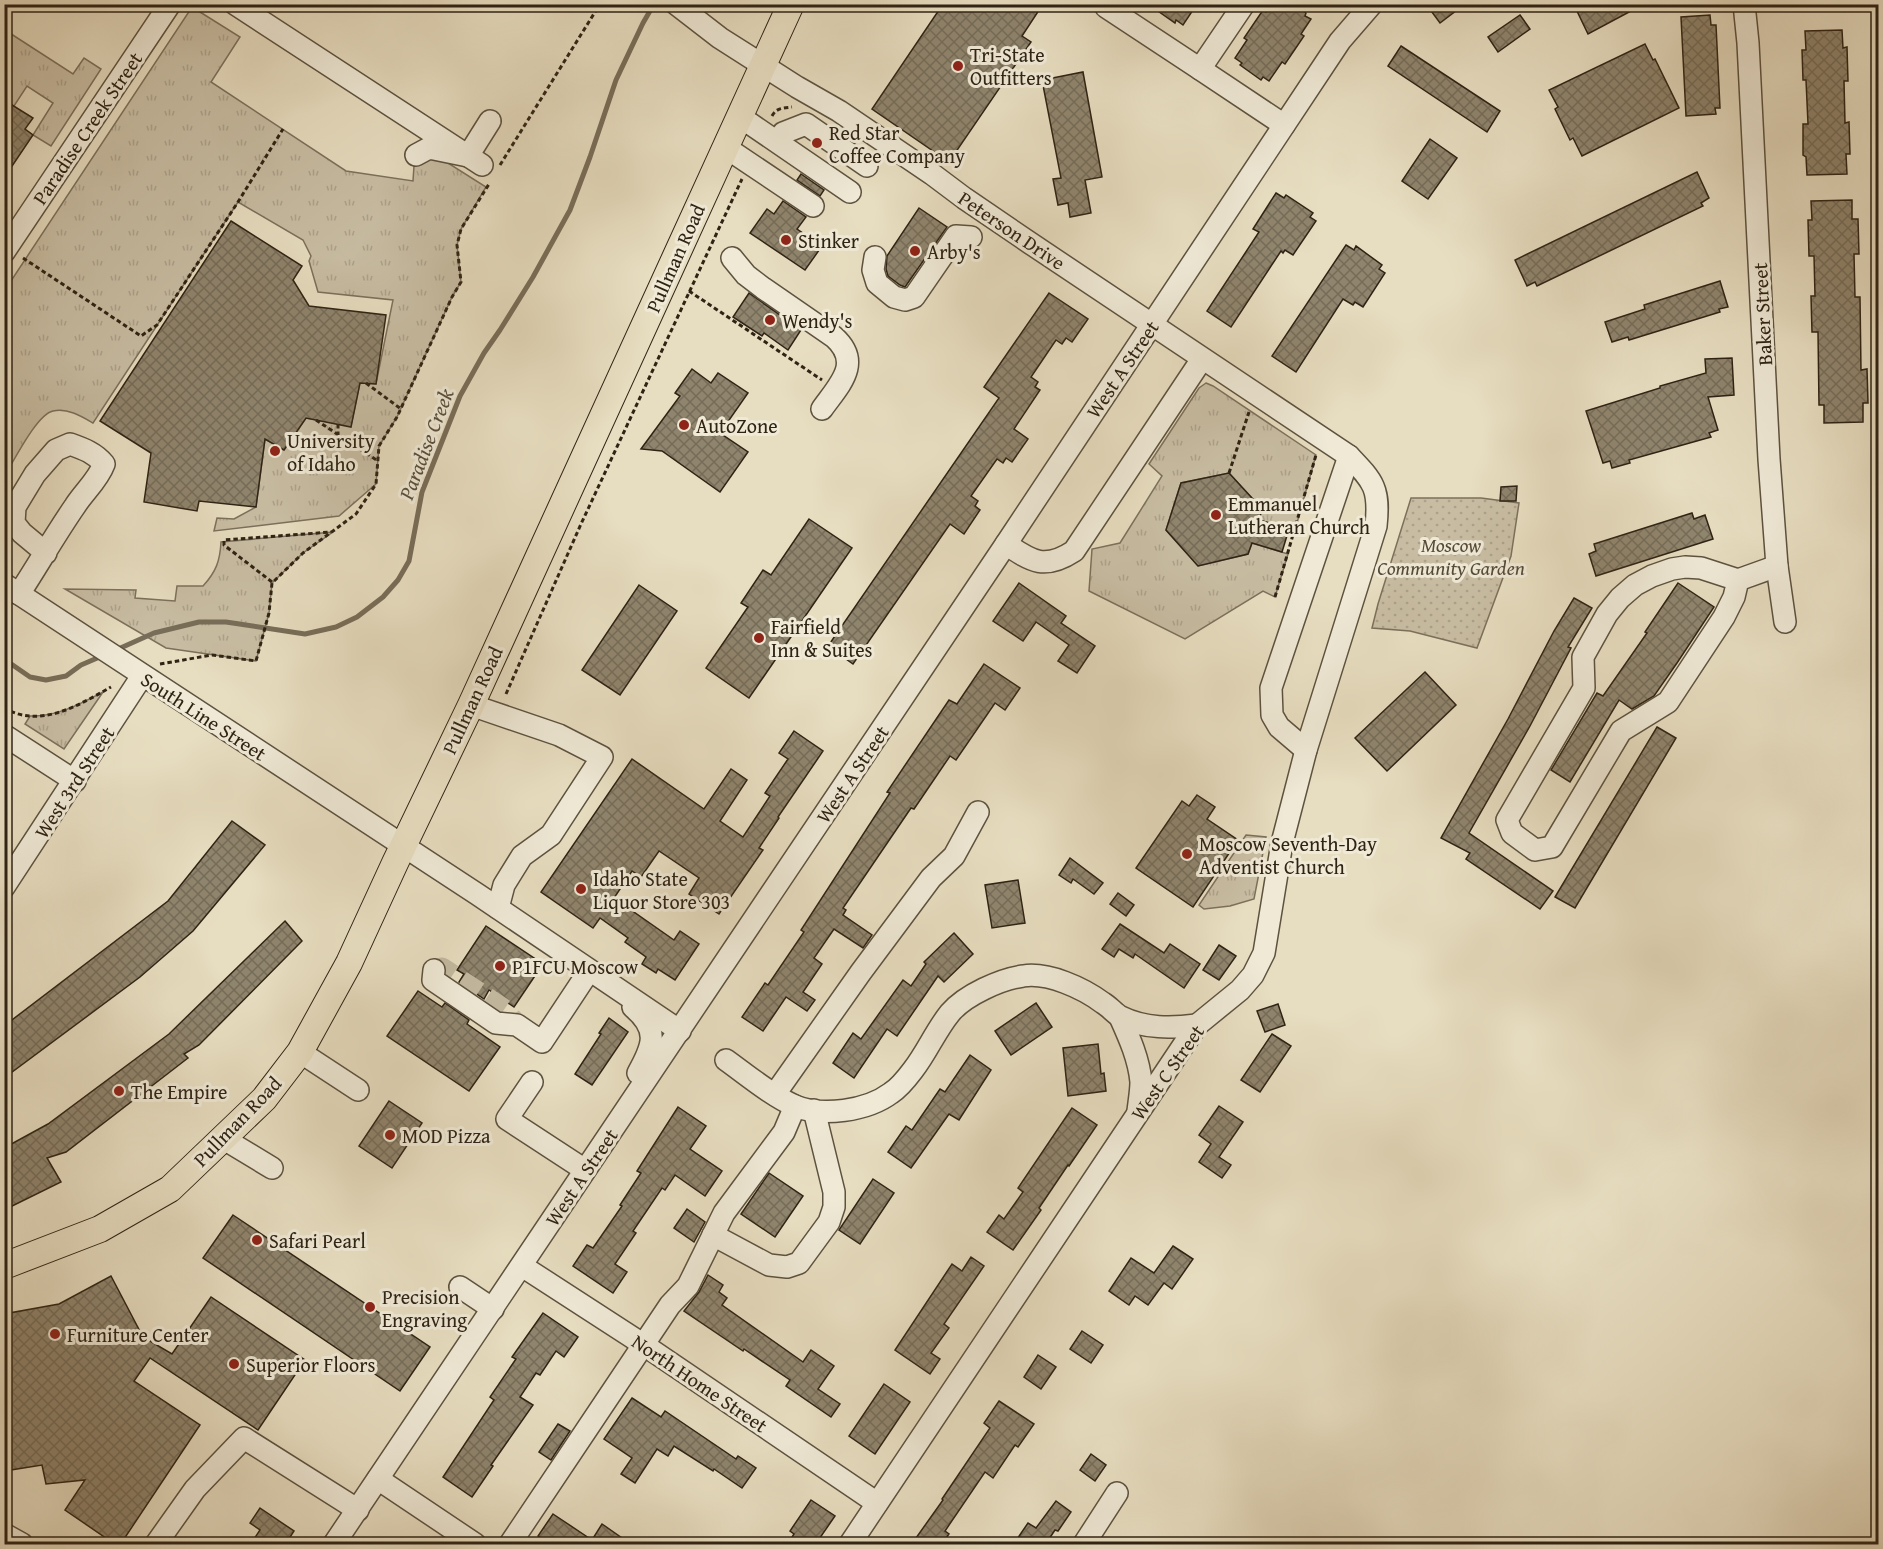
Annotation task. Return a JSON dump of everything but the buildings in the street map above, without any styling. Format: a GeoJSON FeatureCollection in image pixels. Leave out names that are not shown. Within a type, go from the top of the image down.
{"type":"FeatureCollection","features":[{"type":"Feature","properties":{"kind":"main road","name":"Pullman Road"},"geometry":{"type":"LineString","coordinates":[[4,1266],[100,1229],[170,1189],[264,1099],[300,1052],[349,963],[471,705],[791,4]]}},
{"type":"Feature","properties":{"kind":"street","name":"Paradise Creek Street"},"geometry":{"type":"LineString","coordinates":[[14,255],[170,4]]}},
{"type":"Feature","properties":{"kind":"street"},"geometry":{"type":"LineString","coordinates":[[235,4],[485,167]]}},
{"type":"Feature","properties":{"kind":"street","name":"Peterson Drive"},"geometry":{"type":"LineString","coordinates":[[676,4],[720,38],[839,111],[1151,325],[1349,456]]}},
{"type":"Feature","properties":{"kind":"street"},"geometry":{"type":"LineString","coordinates":[[1107,4],[1106,7],[1284,125]]}},
{"type":"Feature","properties":{"kind":"street"},"geometry":{"type":"LineString","coordinates":[[1200,69],[1244,4]]}},
{"type":"Feature","properties":{"kind":"street","name":"West A Street"},"geometry":{"type":"LineString","coordinates":[[334,1545],[1006,544],[1340,41],[1372,4]]}},
{"type":"Feature","properties":{"kind":"street","name":"Baker Street"},"geometry":{"type":"LineString","coordinates":[[1744,4],[1749,54],[1769,459],[1777,566],[1785,622]]}},
{"type":"Feature","properties":{"kind":"street"},"geometry":{"type":"LineString","coordinates":[[740,116],[764,133],[858,179]]}},
{"type":"Feature","properties":{"kind":"street"},"geometry":{"type":"LineString","coordinates":[[485,167],[490,121]]}},
{"type":"Feature","properties":{"kind":"street"},"geometry":{"type":"LineString","coordinates":[[725,147],[813,206]]}},
{"type":"Feature","properties":{"kind":"street"},"geometry":{"type":"LineString","coordinates":[[416,155],[429,148],[485,167]]}},
{"type":"Feature","properties":{"kind":"street"},"geometry":{"type":"LineString","coordinates":[[875,257],[873,270],[877,283],[894,297],[905,300],[914,297],[956,236],[971,237]]}},
{"type":"Feature","properties":{"kind":"street"},"geometry":{"type":"LineString","coordinates":[[732,258],[746,275],[834,337],[845,349],[848,366],[845,376],[822,410]]}},
{"type":"Feature","properties":{"kind":"street"},"geometry":{"type":"LineString","coordinates":[[1006,544],[1035,562],[1062,559],[1074,551],[1202,359]]}},
{"type":"Feature","properties":{"kind":"street"},"geometry":{"type":"LineString","coordinates":[[12,589],[46,553],[66,519],[101,473],[104,464],[98,457],[70,444],[56,450],[35,474],[15,507],[14,523],[22,533],[46,553]]}},
{"type":"Feature","properties":{"kind":"street"},"geometry":{"type":"LineString","coordinates":[[1306,750],[1279,727],[1272,715],[1271,688],[1349,456]]}},
{"type":"Feature","properties":{"kind":"street","name":"West C Street"},"geometry":{"type":"LineString","coordinates":[[850,1545],[1197,1025],[1240,990],[1253,975],[1264,953],[1281,843],[1306,750],[1376,526],[1378,504],[1375,487],[1349,456]]}},
{"type":"Feature","properties":{"kind":"street"},"geometry":{"type":"LineString","coordinates":[[1738,580],[1734,597],[1724,617],[1668,702],[1622,731],[1552,847],[1535,849],[1512,833],[1507,820],[1584,688],[1583,657],[1607,614],[1620,598],[1635,585],[1672,569],[1701,568],[1738,580],[1777,566]]}},
{"type":"Feature","properties":{"kind":"street","name":"South Line Street"},"geometry":{"type":"LineString","coordinates":[[12,589],[85,638],[142,669],[595,975]]}},
{"type":"Feature","properties":{"kind":"street","name":"West 3rd Street"},"geometry":{"type":"LineString","coordinates":[[4,888],[75,781],[142,669]]}},
{"type":"Feature","properties":{"kind":"street"},"geometry":{"type":"LineString","coordinates":[[471,705],[560,735],[602,757],[551,835],[522,856],[504,885],[498,908]]}},
{"type":"Feature","properties":{"kind":"street"},"geometry":{"type":"LineString","coordinates":[[4,735],[75,781]]}},
{"type":"Feature","properties":{"kind":"street"},"geometry":{"type":"LineString","coordinates":[[775,1094],[931,878],[954,856],[978,812]]}},
{"type":"Feature","properties":{"kind":"street"},"geometry":{"type":"LineString","coordinates":[[434,970],[433,980],[496,1023],[517,1025],[542,1042],[595,975]]}},
{"type":"Feature","properties":{"kind":"street"},"geometry":{"type":"LineString","coordinates":[[595,975],[680,1031]]}},
{"type":"Feature","properties":{"kind":"street"},"geometry":{"type":"LineString","coordinates":[[532,1082],[507,1119],[585,1170],[648,1054],[653,1036],[644,1016],[595,975]]}},
{"type":"Feature","properties":{"kind":"street"},"geometry":{"type":"LineString","coordinates":[[726,1060],[775,1094],[805,1108],[842,1112],[892,1093],[914,1069],[951,1011],[987,987],[1023,976],[1058,980],[1086,992],[1104,1003],[1120,1017],[1144,1025],[1174,1028],[1197,1025]]}},
{"type":"Feature","properties":{"kind":"street"},"geometry":{"type":"LineString","coordinates":[[1120,1017],[1129,1036],[1141,1083],[1137,1114]]}},
{"type":"Feature","properties":{"kind":"street"},"geometry":{"type":"LineString","coordinates":[[300,1052],[358,1090]]}},
{"type":"Feature","properties":{"kind":"street"},"geometry":{"type":"LineString","coordinates":[[510,1545],[670,1305],[688,1286],[724,1213],[784,1132],[805,1108]]}},
{"type":"Feature","properties":{"kind":"street"},"geometry":{"type":"LineString","coordinates":[[713,1235],[768,1265],[787,1267],[799,1263],[829,1222],[834,1207],[834,1192],[805,1108]]}},
{"type":"Feature","properties":{"kind":"street"},"geometry":{"type":"LineString","coordinates":[[224,1139],[272,1168]]}},
{"type":"Feature","properties":{"kind":"street","name":"North Home Street"},"geometry":{"type":"LineString","coordinates":[[522,1266],[644,1345],[878,1503]]}},
{"type":"Feature","properties":{"kind":"street"},"geometry":{"type":"LineString","coordinates":[[460,1287],[493,1308]]}},
{"type":"Feature","properties":{"kind":"street"},"geometry":{"type":"LineString","coordinates":[[156,1545],[195,1489],[244,1438],[358,1510]]}},
{"type":"Feature","properties":{"kind":"street"},"geometry":{"type":"LineString","coordinates":[[378,1479],[475,1545]]}},
{"type":"Feature","properties":{"kind":"street"},"geometry":{"type":"LineString","coordinates":[[1084,1545],[1117,1493]]}},
{"type":"Feature","properties":{"kind":"street"},"geometry":{"type":"LineString","coordinates":[[4,1534],[22,1545]]}},
{"type":"Feature","properties":{"kind":"path"},"geometry":{"type":"LineString","coordinates":[[142,669],[212,655],[256,661],[269,613],[272,583],[303,553],[356,514],[376,484],[379,446],[401,409],[461,282],[457,245],[485,167],[600,4]]}},
{"type":"Feature","properties":{"kind":"path"},"geometry":{"type":"LineString","coordinates":[[764,133],[775,111],[798,108]]}},
{"type":"Feature","properties":{"kind":"path"},"geometry":{"type":"LineString","coordinates":[[14,255],[141,336],[157,325],[283,129]]}},
{"type":"Feature","properties":{"kind":"path"},"geometry":{"type":"LineString","coordinates":[[506,694],[581,524],[749,163]]}},
{"type":"Feature","properties":{"kind":"path"},"geometry":{"type":"LineString","coordinates":[[689,291],[826,382]]}},
{"type":"Feature","properties":{"kind":"path"},"geometry":{"type":"LineString","coordinates":[[366,383],[401,409]]}},
{"type":"Feature","properties":{"kind":"path"},"geometry":{"type":"LineString","coordinates":[[1229,473],[1249,410],[1259,417]]}},
{"type":"Feature","properties":{"kind":"path"},"geometry":{"type":"LineString","coordinates":[[316,420],[378,461]]}},
{"type":"Feature","properties":{"kind":"path"},"geometry":{"type":"LineString","coordinates":[[338,424],[338,435]]}},
{"type":"Feature","properties":{"kind":"path"},"geometry":{"type":"LineString","coordinates":[[1275,597],[1316,454]]}},
{"type":"Feature","properties":{"kind":"path"},"geometry":{"type":"LineString","coordinates":[[272,583],[224,545],[224,540],[333,532]]}},
{"type":"Feature","properties":{"kind":"path"},"geometry":{"type":"LineString","coordinates":[[4,708],[18,715],[43,717],[60,713],[116,684]]}},
{"type":"Feature","properties":{"kind":"green space"},"geometry":{"type":"Polygon","coordinates":[[[192,7],[240,37],[211,82],[346,171],[413,181],[414,166],[426,158],[437,156],[486,187],[461,229],[457,245],[461,282],[397,417],[379,446],[376,484],[339,516],[214,531],[217,518],[234,519],[256,507],[265,439],[284,450],[306,418],[351,426],[360,382],[376,384],[393,300],[318,292],[309,261],[311,256],[303,240],[238,202],[93,423],[74,413],[64,411],[53,411],[47,414],[33,429],[5,475],[5,290],[192,7]]]}},
{"type":"Feature","properties":{"kind":"green space"},"geometry":{"type":"Polygon","coordinates":[[[5,30],[73,74],[84,58],[101,69],[51,146],[33,135],[53,103],[27,86],[14,106],[5,100],[5,30]]]}},
{"type":"Feature","properties":{"kind":"green space"},"geometry":{"type":"Polygon","coordinates":[[[1206,383],[1316,455],[1295,530],[1259,520],[1262,509],[1229,473],[1181,483],[1166,530],[1198,566],[1248,554],[1252,543],[1288,554],[1275,597],[1263,591],[1185,639],[1089,591],[1092,549],[1120,543],[1162,476],[1149,464],[1199,388],[1206,383]]]}},
{"type":"Feature","properties":{"kind":"green space","name":"Moscow Community Garden"},"geometry":{"type":"Polygon","coordinates":[[[1411,498],[1481,498],[1519,503],[1511,556],[1477,648],[1410,631],[1372,628],[1411,498]]]}},
{"type":"Feature","properties":{"kind":"green space"},"geometry":{"type":"Polygon","coordinates":[[[333,532],[303,553],[272,583],[269,613],[256,661],[166,648],[65,589],[136,590],[135,598],[175,601],[177,586],[203,586],[207,581],[220,555],[221,542],[333,532]]]}},
{"type":"Feature","properties":{"kind":"green space"},"geometry":{"type":"Polygon","coordinates":[[[103,692],[64,749],[25,724],[30,716],[59,712],[103,692]]]}},
{"type":"Feature","properties":{"kind":"green space"},"geometry":{"type":"Polygon","coordinates":[[[1246,835],[1266,837],[1254,899],[1230,906],[1204,909],[1199,905],[1246,835]]]}},
{"type":"Feature","properties":{"kind":"waterway","name":"Paradise Creek"},"geometry":{"type":"LineString","coordinates":[[116,650],[154,633],[199,622],[226,622],[305,634],[336,627],[357,617],[383,597],[398,580],[409,561],[422,492],[460,396],[484,353],[533,277],[570,210],[616,80],[654,4]]}},
{"type":"Feature","properties":{"kind":"waterway","name":"Paradise Creek"},"geometry":{"type":"LineString","coordinates":[[4,659],[30,677],[46,680],[66,676],[81,665],[102,656]]}},
{"type":"Feature","properties":{"kind":"tunnel"},"geometry":{"type":"LineString","coordinates":[[434,970],[442,968],[505,1010],[517,1025]]}},
{"type":"Feature","properties":{"kind":"place","name":"Tri-State Outfitters"},"geometry":{"type":"Point","coordinates":[958,66]}},
{"type":"Feature","properties":{"kind":"place","name":"Red Star Coffee Company"},"geometry":{"type":"Point","coordinates":[817,143]}},
{"type":"Feature","properties":{"kind":"place","name":"Stinker"},"geometry":{"type":"Point","coordinates":[786,240]}},
{"type":"Feature","properties":{"kind":"place","name":"Arby's"},"geometry":{"type":"Point","coordinates":[915,251]}},
{"type":"Feature","properties":{"kind":"place","name":"Wendy's"},"geometry":{"type":"Point","coordinates":[770,320]}},
{"type":"Feature","properties":{"kind":"place","name":"AutoZone"},"geometry":{"type":"Point","coordinates":[684,425]}},
{"type":"Feature","properties":{"kind":"place","name":"University of Idaho"},"geometry":{"type":"Point","coordinates":[275,451]}},
{"type":"Feature","properties":{"kind":"place","name":"Emmanuel Lutheran Church"},"geometry":{"type":"Point","coordinates":[1216,515]}},
{"type":"Feature","properties":{"kind":"place","name":"Fairfield Inn & Suites"},"geometry":{"type":"Point","coordinates":[759,638]}},
{"type":"Feature","properties":{"kind":"place","name":"Moscow Seventh-Day Adventist Church"},"geometry":{"type":"Point","coordinates":[1187,854]}},
{"type":"Feature","properties":{"kind":"place","name":"Idaho State Liquor Store 303"},"geometry":{"type":"Point","coordinates":[581,889]}},
{"type":"Feature","properties":{"kind":"place","name":"P1FCU Moscow"},"geometry":{"type":"Point","coordinates":[500,966]}},
{"type":"Feature","properties":{"kind":"place","name":"The Empire"},"geometry":{"type":"Point","coordinates":[119,1091]}},
{"type":"Feature","properties":{"kind":"place","name":"MOD Pizza"},"geometry":{"type":"Point","coordinates":[390,1135]}},
{"type":"Feature","properties":{"kind":"place","name":"Safari Pearl"},"geometry":{"type":"Point","coordinates":[257,1240]}},
{"type":"Feature","properties":{"kind":"place","name":"Precision Engraving"},"geometry":{"type":"Point","coordinates":[370,1307]}},
{"type":"Feature","properties":{"kind":"place","name":"Furniture Center"},"geometry":{"type":"Point","coordinates":[55,1334]}},
{"type":"Feature","properties":{"kind":"place","name":"Superior Floors"},"geometry":{"type":"Point","coordinates":[234,1364]}}]}
